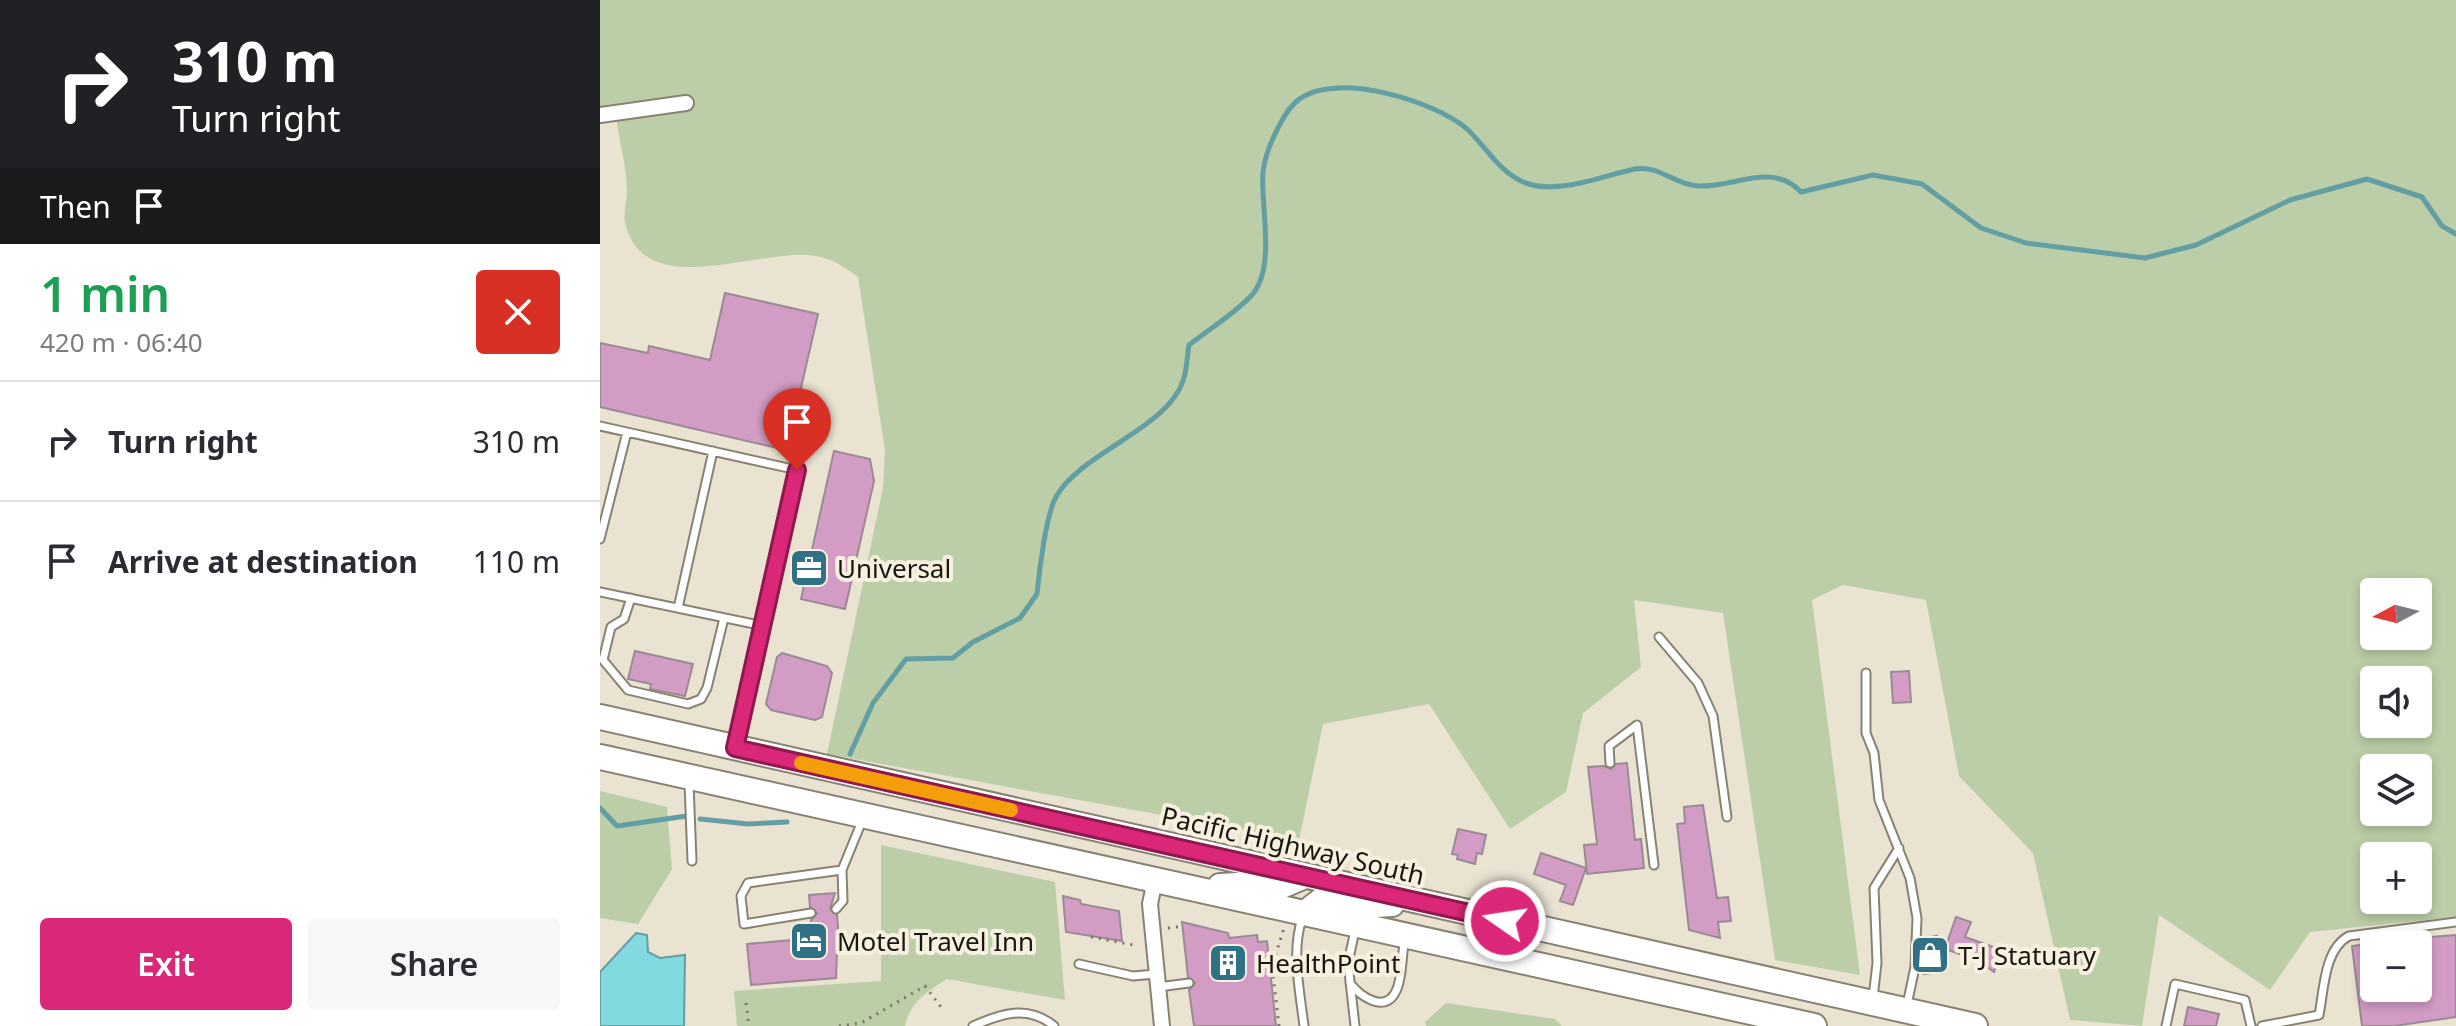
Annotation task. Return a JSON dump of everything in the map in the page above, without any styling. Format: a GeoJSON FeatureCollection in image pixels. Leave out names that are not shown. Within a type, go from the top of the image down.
{"type":"FeatureCollection","features":[{"type":"Feature","properties":{"kind":"main road","name":"Pacific Highway South"},"geometry":{"type":"LineString","coordinates":[[600,717],[1975,1026]]}},
{"type":"Feature","properties":{"kind":"main road"},"geometry":{"type":"LineString","coordinates":[[600,757],[1189,887],[1295,920],[1357,924],[1814,1026]]}},
{"type":"Feature","properties":{"kind":"main road"},"geometry":{"type":"LineString","coordinates":[[1189,887],[1257,884],[1277,888],[1305,876]]}},
{"type":"Feature","properties":{"kind":"main road"},"geometry":{"type":"LineString","coordinates":[[1295,920],[1323,899],[1357,906],[1423,903]]}},
{"type":"Feature","properties":{"kind":"street"},"geometry":{"type":"LineString","coordinates":[[600,115],[686,103]]}},
{"type":"Feature","properties":{"kind":"street"},"geometry":{"type":"LineString","coordinates":[[1155,880],[1150,904],[1162,1026]]}},
{"type":"Feature","properties":{"kind":"lane"},"geometry":{"type":"LineString","coordinates":[[600,426],[797,470],[735,748]]}},
{"type":"Feature","properties":{"kind":"lane"},"geometry":{"type":"LineString","coordinates":[[600,539],[627,432]]}},
{"type":"Feature","properties":{"kind":"lane"},"geometry":{"type":"LineString","coordinates":[[678,608],[713,451]]}},
{"type":"Feature","properties":{"kind":"lane"},"geometry":{"type":"LineString","coordinates":[[600,592],[764,626]]}},
{"type":"Feature","properties":{"kind":"lane"},"geometry":{"type":"LineString","coordinates":[[631,598],[624,619],[611,627],[603,660],[628,690],[688,704],[701,699],[707,688],[724,618]]}},
{"type":"Feature","properties":{"kind":"lane"},"geometry":{"type":"LineString","coordinates":[[1659,637],[1698,683],[1713,716],[1727,817]]}},
{"type":"Feature","properties":{"kind":"lane"},"geometry":{"type":"LineString","coordinates":[[1866,673],[1866,733],[1874,753],[1883,816],[1910,878],[1917,918],[1915,967],[1906,1011]]}},
{"type":"Feature","properties":{"kind":"lane"},"geometry":{"type":"LineString","coordinates":[[1610,763],[1609,746],[1637,725],[1654,865]]}},
{"type":"Feature","properties":{"kind":"lane"},"geometry":{"type":"LineString","coordinates":[[689,777],[692,861]]}},
{"type":"Feature","properties":{"kind":"lane"},"geometry":{"type":"LineString","coordinates":[[836,909],[843,901],[842,870],[864,815]]}},
{"type":"Feature","properties":{"kind":"lane"},"geometry":{"type":"LineString","coordinates":[[1872,1002],[1877,963],[1874,888],[1899,848]]}},
{"type":"Feature","properties":{"kind":"lane"},"geometry":{"type":"LineString","coordinates":[[811,913],[744,924],[741,896],[748,883],[842,870]]}},
{"type":"Feature","properties":{"kind":"lane"},"geometry":{"type":"LineString","coordinates":[[1295,920],[1299,929],[1298,971],[1304,1026]]}},
{"type":"Feature","properties":{"kind":"lane"},"geometry":{"type":"LineString","coordinates":[[2262,1026],[2304,1024],[2319,1015],[2333,951],[2339,941],[2349,936],[2456,922]]}},
{"type":"Feature","properties":{"kind":"lane"},"geometry":{"type":"LineString","coordinates":[[1355,1026],[1348,963],[1357,924]]}},
{"type":"Feature","properties":{"kind":"lane"},"geometry":{"type":"LineString","coordinates":[[1350,983],[1360,996],[1374,1002],[1388,1000],[1396,992],[1406,935]]}},
{"type":"Feature","properties":{"kind":"lane"},"geometry":{"type":"LineString","coordinates":[[1079,964],[1133,976],[1189,983]]}},
{"type":"Feature","properties":{"kind":"lane"},"geometry":{"type":"LineString","coordinates":[[2166,1026],[2175,984],[2186,984],[2245,1000],[2251,1026]]}},
{"type":"Feature","properties":{"kind":"lane"},"geometry":{"type":"LineString","coordinates":[[973,1026],[1006,1013],[1025,1012],[1054,1026]]}},
{"type":"Feature","properties":{"kind":"path"},"geometry":{"type":"LineString","coordinates":[[1279,1026],[1272,966],[1295,920]]}},
{"type":"Feature","properties":{"kind":"path"},"geometry":{"type":"LineString","coordinates":[[1164,928],[1183,926]]}},
{"type":"Feature","properties":{"kind":"path"},"geometry":{"type":"LineString","coordinates":[[1091,937],[1138,946]]}},
{"type":"Feature","properties":{"kind":"path"},"geometry":{"type":"LineString","coordinates":[[839,1026],[861,1023],[925,986],[941,1007]]}},
{"type":"Feature","properties":{"kind":"path"},"geometry":{"type":"LineString","coordinates":[[746,1003],[749,1026]]}},
{"type":"Feature","properties":{"kind":"green space"},"geometry":{"type":"Polygon","coordinates":[[[600,0],[2456,0],[2456,917],[2310,932],[2270,990],[2159,915],[2142,1026],[2070,1020],[2033,853],[1959,776],[1926,600],[1843,585],[1812,600],[1860,975],[1775,960],[1723,613],[1634,600],[1641,667],[1583,713],[1566,792],[1510,829],[1429,704],[1323,724],[1299,840],[827,754],[883,488],[885,450],[858,277],[835,262],[809,255],[786,255],[703,267],[676,266],[653,260],[636,246],[625,222],[627,182],[616,113],[600,115],[600,0]]]}},
{"type":"Feature","properties":{"kind":"green space"},"geometry":{"type":"Polygon","coordinates":[[[600,791],[667,807],[672,869],[638,924],[600,918],[600,791]]]}},
{"type":"Feature","properties":{"kind":"green space"},"geometry":{"type":"Polygon","coordinates":[[[881,845],[1055,882],[1065,1000],[947,979],[915,1004],[905,1026],[737,1026],[734,991],[881,981],[881,845]]]}},
{"type":"Feature","properties":{"kind":"green space"},"geometry":{"type":"Polygon","coordinates":[[[1446,1003],[1555,1019],[1562,1026],[1426,1026],[1425,1022],[1446,1003]]]}},
{"type":"Feature","properties":{"kind":"water"},"geometry":{"type":"Polygon","coordinates":[[[636,933],[647,935],[648,952],[660,958],[685,955],[684,1026],[600,1026],[600,972],[636,933]]]}},
{"type":"Feature","properties":{"kind":"building"},"geometry":{"type":"Polygon","coordinates":[[[725,293],[818,314],[789,440],[777,448],[600,407],[600,343],[648,353],[649,346],[710,360],[725,293]]]}},
{"type":"Feature","properties":{"kind":"building"},"geometry":{"type":"Polygon","coordinates":[[[834,451],[870,459],[874,481],[845,609],[801,599],[834,451]]]}},
{"type":"Feature","properties":{"kind":"building"},"geometry":{"type":"Polygon","coordinates":[[[635,651],[693,664],[685,696],[650,689],[651,684],[628,679],[635,651]]]}},
{"type":"Feature","properties":{"kind":"building"},"geometry":{"type":"Polygon","coordinates":[[[782,653],[827,666],[832,673],[822,717],[815,720],[771,710],[766,704],[777,657],[782,653]]]}},
{"type":"Feature","properties":{"kind":"building"},"geometry":{"type":"Polygon","coordinates":[[[1909,671],[1911,702],[1893,703],[1891,672],[1909,671]]]}},
{"type":"Feature","properties":{"kind":"building"},"geometry":{"type":"Polygon","coordinates":[[[1627,763],[1635,840],[1641,839],[1644,868],[1587,874],[1584,845],[1597,844],[1588,767],[1611,769],[1616,764],[1627,763]]]}},
{"type":"Feature","properties":{"kind":"building"},"geometry":{"type":"Polygon","coordinates":[[[1703,805],[1717,898],[1728,897],[1731,921],[1718,922],[1720,938],[1689,930],[1677,824],[1685,823],[1684,807],[1703,805]]]}},
{"type":"Feature","properties":{"kind":"building"},"geometry":{"type":"Polygon","coordinates":[[[1458,829],[1486,835],[1482,854],[1477,853],[1475,864],[1457,859],[1458,855],[1452,854],[1458,829]]]}},
{"type":"Feature","properties":{"kind":"building"},"geometry":{"type":"Polygon","coordinates":[[[1541,853],[1586,868],[1573,905],[1560,901],[1566,885],[1534,874],[1541,853]]]}},
{"type":"Feature","properties":{"kind":"building","name":"Motel Travel Inn"},"geometry":{"type":"Polygon","coordinates":[[[835,893],[830,909],[837,915],[836,978],[751,985],[747,944],[813,938],[811,920],[817,913],[810,907],[809,895],[835,893]]]}},
{"type":"Feature","properties":{"kind":"building"},"geometry":{"type":"Polygon","coordinates":[[[1063,896],[1080,900],[1081,904],[1119,911],[1122,941],[1066,932],[1063,896]]]}},
{"type":"Feature","properties":{"kind":"building"},"geometry":{"type":"Polygon","coordinates":[[[1956,917],[1971,922],[1965,937],[1996,948],[1995,954],[2000,956],[1994,972],[1977,960],[1945,949],[1956,917]]]}},
{"type":"Feature","properties":{"kind":"building","name":"HealthPoint"},"geometry":{"type":"Polygon","coordinates":[[[1182,922],[1228,933],[1229,938],[1257,935],[1258,942],[1267,941],[1276,1026],[1194,1026],[1189,990],[1195,983],[1188,977],[1182,922]]]}},
{"type":"Feature","properties":{"kind":"building"},"geometry":{"type":"Polygon","coordinates":[[[2456,935],[2456,1017],[2394,1026],[2362,1026],[2352,946],[2360,945],[2360,1002],[2432,1002],[2432,937],[2456,935]]]}},
{"type":"Feature","properties":{"kind":"building","name":"T-J Statuary"},"geometry":{"type":"Polygon","coordinates":[[[1937,936],[1940,972],[1924,974],[1923,938],[1937,936]]]}},
{"type":"Feature","properties":{"kind":"building"},"geometry":{"type":"Polygon","coordinates":[[[2188,1007],[2219,1014],[2216,1026],[2184,1026],[2188,1007]]]}},
{"type":"Feature","properties":{"kind":"waterway"},"geometry":{"type":"LineString","coordinates":[[850,754],[873,703],[906,659],[953,658],[973,642],[1020,618],[1037,594],[1046,530],[1056,497],[1084,467],[1160,413],[1174,398],[1183,381],[1189,345],[1251,296],[1259,284],[1265,253],[1263,172],[1267,154],[1291,107],[1301,98],[1318,91],[1362,89],[1386,93],[1432,108],[1466,128],[1510,174],[1529,184],[1542,186],[1569,185],[1644,169],[1698,186],[1752,178],[1778,178],[1801,192],[1873,175],[1922,184],[1981,228],[2026,243],[2145,258],[2196,245],[2290,200],[2367,179],[2422,197],[2442,226],[2456,234]]}},
{"type":"Feature","properties":{"kind":"waterway"},"geometry":{"type":"LineString","coordinates":[[600,808],[617,826],[687,816]]}},
{"type":"Feature","properties":{"kind":"waterway"},"geometry":{"type":"LineString","coordinates":[[700,819],[748,824],[787,822]]}},
{"type":"Feature","properties":{"kind":"slow traffic"},"geometry":{"type":"LineString","coordinates":[[801,763],[1011,810]]}},
{"type":"Feature","properties":{"kind":"place","name":"Universal"},"geometry":{"type":"Point","coordinates":[809,568]}},
{"type":"Feature","properties":{"kind":"place","name":"Motel Travel Inn"},"geometry":{"type":"Point","coordinates":[809,941]}},
{"type":"Feature","properties":{"kind":"place","name":"T-J Statuary"},"geometry":{"type":"Point","coordinates":[1930,955]}},
{"type":"Feature","properties":{"kind":"place","name":"HealthPoint"},"geometry":{"type":"Point","coordinates":[1228,963]}},
{"type":"Feature","properties":{"kind":"route"},"geometry":{"type":"LineString","coordinates":[[797,470],[735,748],[1505,921]]}}]}
